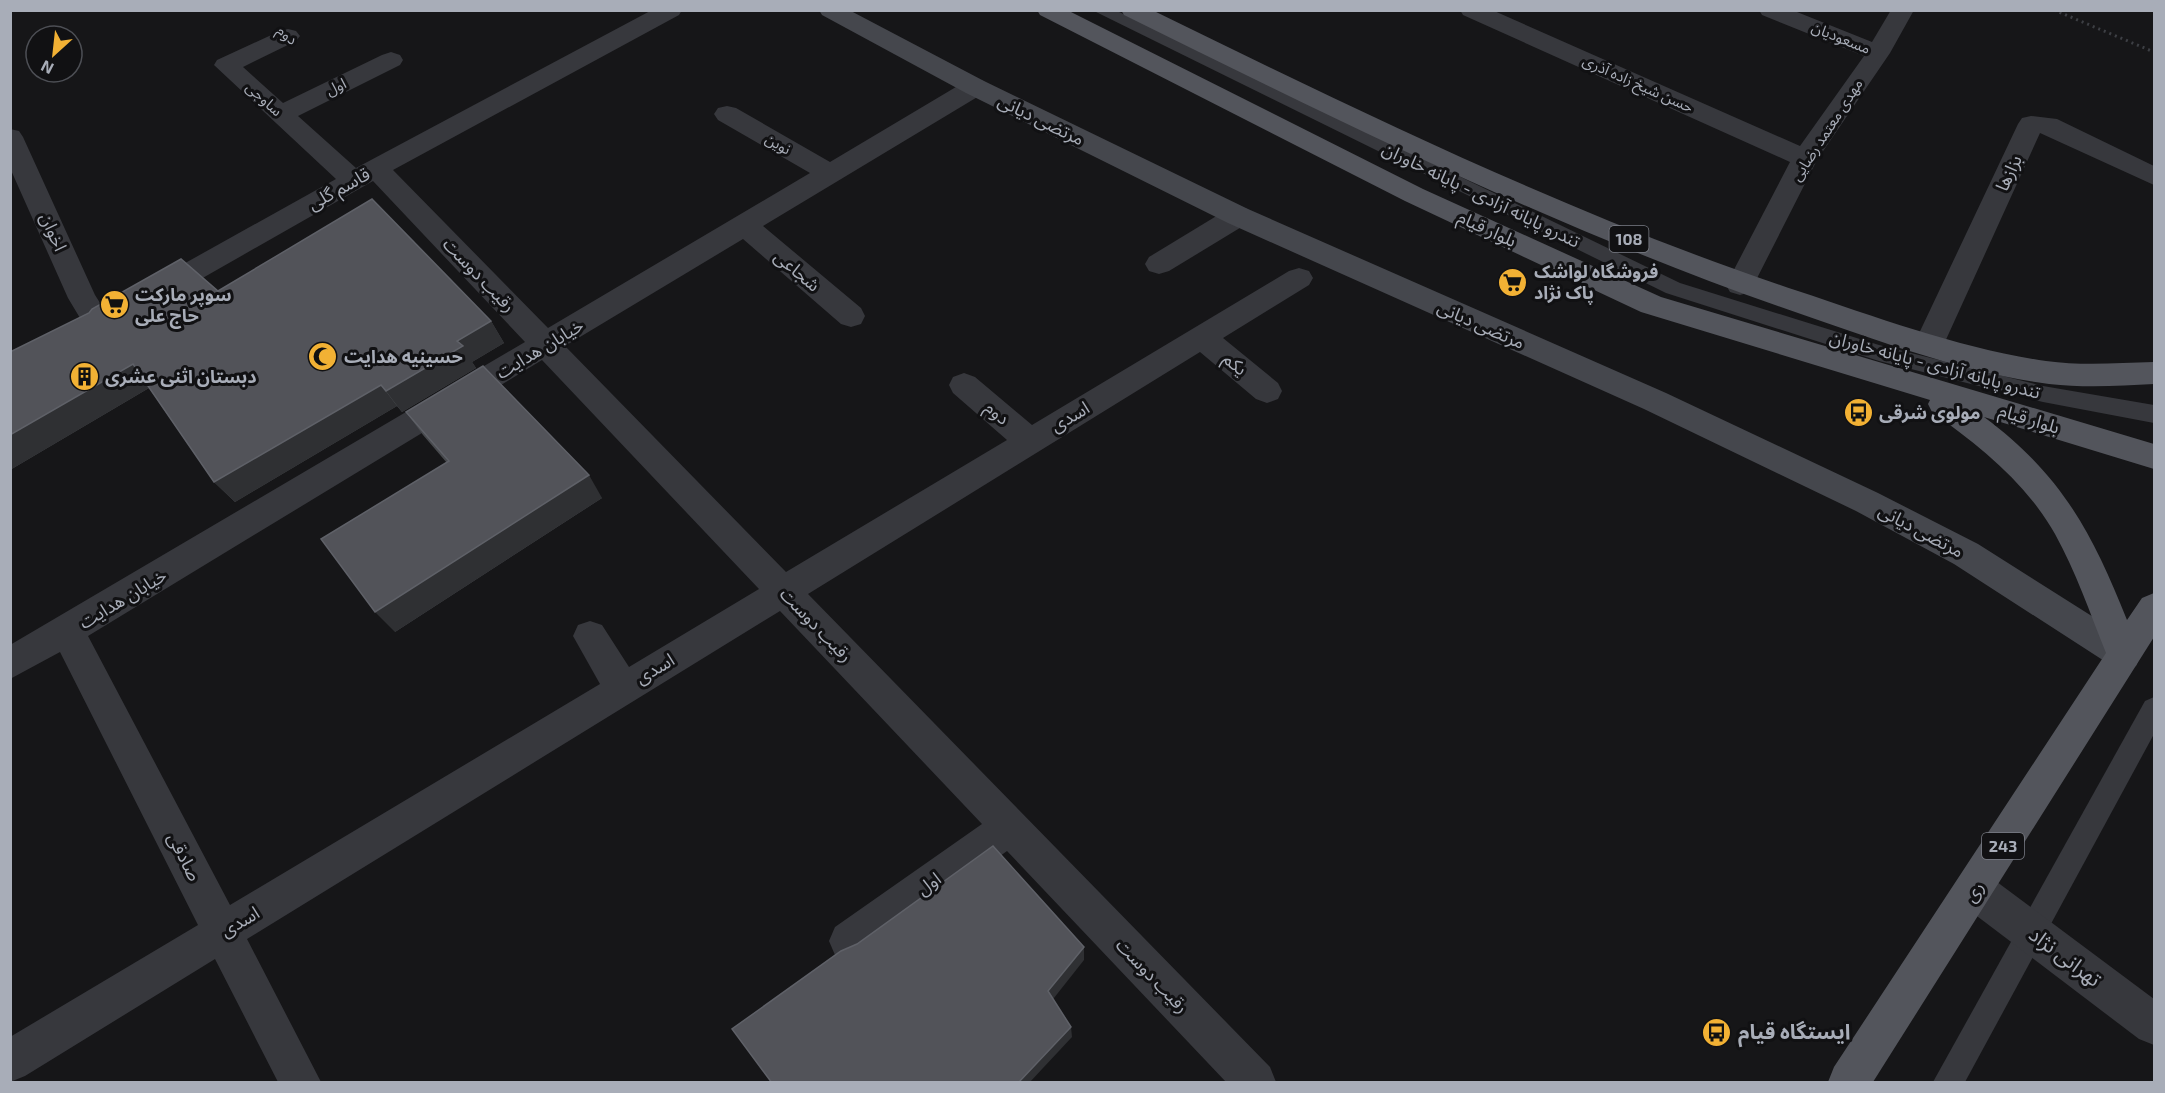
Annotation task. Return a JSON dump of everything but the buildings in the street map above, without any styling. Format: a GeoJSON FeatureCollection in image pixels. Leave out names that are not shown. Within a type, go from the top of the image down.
{"type":"FeatureCollection","features":[{"type":"Feature","properties":{"kind":"main road","name":"بلوار قیام"},"geometry":{"type":"LineString","coordinates":[[1048,10],[1414,195],[1651,305],[2154,456]]}},
{"type":"Feature","properties":{"kind":"main road","name":"108"},"geometry":{"type":"LineString","coordinates":[[1132,10],[1501,187],[1740,285],[1929,344],[2045,372],[2095,375],[2154,373]]}},
{"type":"Feature","properties":{"kind":"main road"},"geometry":{"type":"LineString","coordinates":[[1914,385],[1931,382],[1939,372],[1937,359],[1929,344]]}},
{"type":"Feature","properties":{"kind":"main road"},"geometry":{"type":"LineString","coordinates":[[1914,385],[1978,427],[2038,484],[2061,517],[2085,559],[2124,655]]}},
{"type":"Feature","properties":{"kind":"main road","name":"ری"},"geometry":{"type":"LineString","coordinates":[[1849,1083],[1976,890],[2154,608]]}},
{"type":"Feature","properties":{"kind":"street","name":"قاسم گلی"},"geometry":{"type":"LineString","coordinates":[[107,320],[365,174],[671,10]]}},
{"type":"Feature","properties":{"kind":"street","name":"مرتضی دیانی"},"geometry":{"type":"LineString","coordinates":[[830,10],[975,87],[1238,216],[1655,401],[1867,502],[1966,554],[2124,655]]}},
{"type":"Feature","properties":{"kind":"street","name":"حسن شیخ زاده آذری"},"geometry":{"type":"LineString","coordinates":[[1471,10],[1805,158]]}},
{"type":"Feature","properties":{"kind":"street","name":"مسعودیان"},"geometry":{"type":"LineString","coordinates":[[1770,10],[1878,53]]}},
{"type":"Feature","properties":{"kind":"street","name":"مهدی معتمد رضایی"},"geometry":{"type":"LineString","coordinates":[[1740,285],[1805,158],[1878,53],[1903,10]]}},
{"type":"Feature","properties":{"kind":"street","name":"دوم"},"geometry":{"type":"LineString","coordinates":[[268,19],[297,43]]}},
{"type":"Feature","properties":{"kind":"street","name":"ساوجی"},"geometry":{"type":"LineString","coordinates":[[297,43],[226,65],[281,114],[365,174]]}},
{"type":"Feature","properties":{"kind":"street","name":"اول"},"geometry":{"type":"LineString","coordinates":[[281,114],[391,60]]}},
{"type":"Feature","properties":{"kind":"street","name":"خیابان‌ هدایت"},"geometry":{"type":"LineString","coordinates":[[10,664],[68,632],[975,87]]}},
{"type":"Feature","properties":{"kind":"street","name":"نوین"},"geometry":{"type":"LineString","coordinates":[[727,114],[830,173]]}},
{"type":"Feature","properties":{"kind":"street","name":"بزازها"},"geometry":{"type":"LineString","coordinates":[[1929,344],[2031,124],[2048,125],[2154,176]]}},
{"type":"Feature","properties":{"kind":"street","name":"اخوان"},"geometry":{"type":"LineString","coordinates":[[10,137],[82,298],[107,320]]}},
{"type":"Feature","properties":{"kind":"street","name":"رقیب دوست"},"geometry":{"type":"LineString","coordinates":[[365,174],[546,345],[1255,1083]]}},
{"type":"Feature","properties":{"kind":"street"},"geometry":{"type":"LineString","coordinates":[[1159,264],[1238,216]]}},
{"type":"Feature","properties":{"kind":"street","name":"شجاعی"},"geometry":{"type":"LineString","coordinates":[[744,225],[851,316]]}},
{"type":"Feature","properties":{"kind":"street","name":"اسدی"},"geometry":{"type":"LineString","coordinates":[[20,1066],[223,932],[1299,278]]}},
{"type":"Feature","properties":{"kind":"street","name":"یکم"},"geometry":{"type":"LineString","coordinates":[[1202,337],[1268,391]]}},
{"type":"Feature","properties":{"kind":"street","name":"دوم"},"geometry":{"type":"LineString","coordinates":[[964,385],[1030,441]]}},
{"type":"Feature","properties":{"kind":"street","name":"صادقی"},"geometry":{"type":"LineString","coordinates":[[68,632],[300,1083]]}},
{"type":"Feature","properties":{"kind":"street"},"geometry":{"type":"LineString","coordinates":[[590,636],[623,689]]}},
{"type":"Feature","properties":{"kind":"street","name":"اول"},"geometry":{"type":"LineString","coordinates":[[849,941],[1010,827]]}},
{"type":"Feature","properties":{"kind":"street","name":"تهرانی نژاد"},"geometry":{"type":"LineString","coordinates":[[1976,890],[2154,1024]]}},
{"type":"Feature","properties":{"kind":"lane","name":"تندرو پایانه آزادی - پایانه خاوران"},"geometry":{"type":"LineString","coordinates":[[1100,10],[1673,288],[1879,353],[2043,394],[2154,414]]}},
{"type":"Feature","properties":{"kind":"lane"},"geometry":{"type":"LineString","coordinates":[[1948,1083],[2154,709]]}},
{"type":"Feature","properties":{"kind":"path"},"geometry":{"type":"LineString","coordinates":[[2054,10],[2154,52]]}},
{"type":"Feature","properties":{"kind":"place","name":"فروشگاه لواشک پاک نژاد"},"geometry":{"type":"Point","coordinates":[1513,282]}},
{"type":"Feature","properties":{"kind":"place","name":"سوپر مارکت حاج علی"},"geometry":{"type":"Point","coordinates":[114,305]}},
{"type":"Feature","properties":{"kind":"place","name":"حسینیه هدایت"},"geometry":{"type":"Point","coordinates":[323,357]}},
{"type":"Feature","properties":{"kind":"place","name":"دبستان اثنی عشری"},"geometry":{"type":"Point","coordinates":[84,377]}},
{"type":"Feature","properties":{"kind":"place","name":"مولوی شرقی"},"geometry":{"type":"Point","coordinates":[1858,413]}},
{"type":"Feature","properties":{"kind":"place","name":"ایستگاه قیام"},"geometry":{"type":"Point","coordinates":[1717,1032]}}]}
